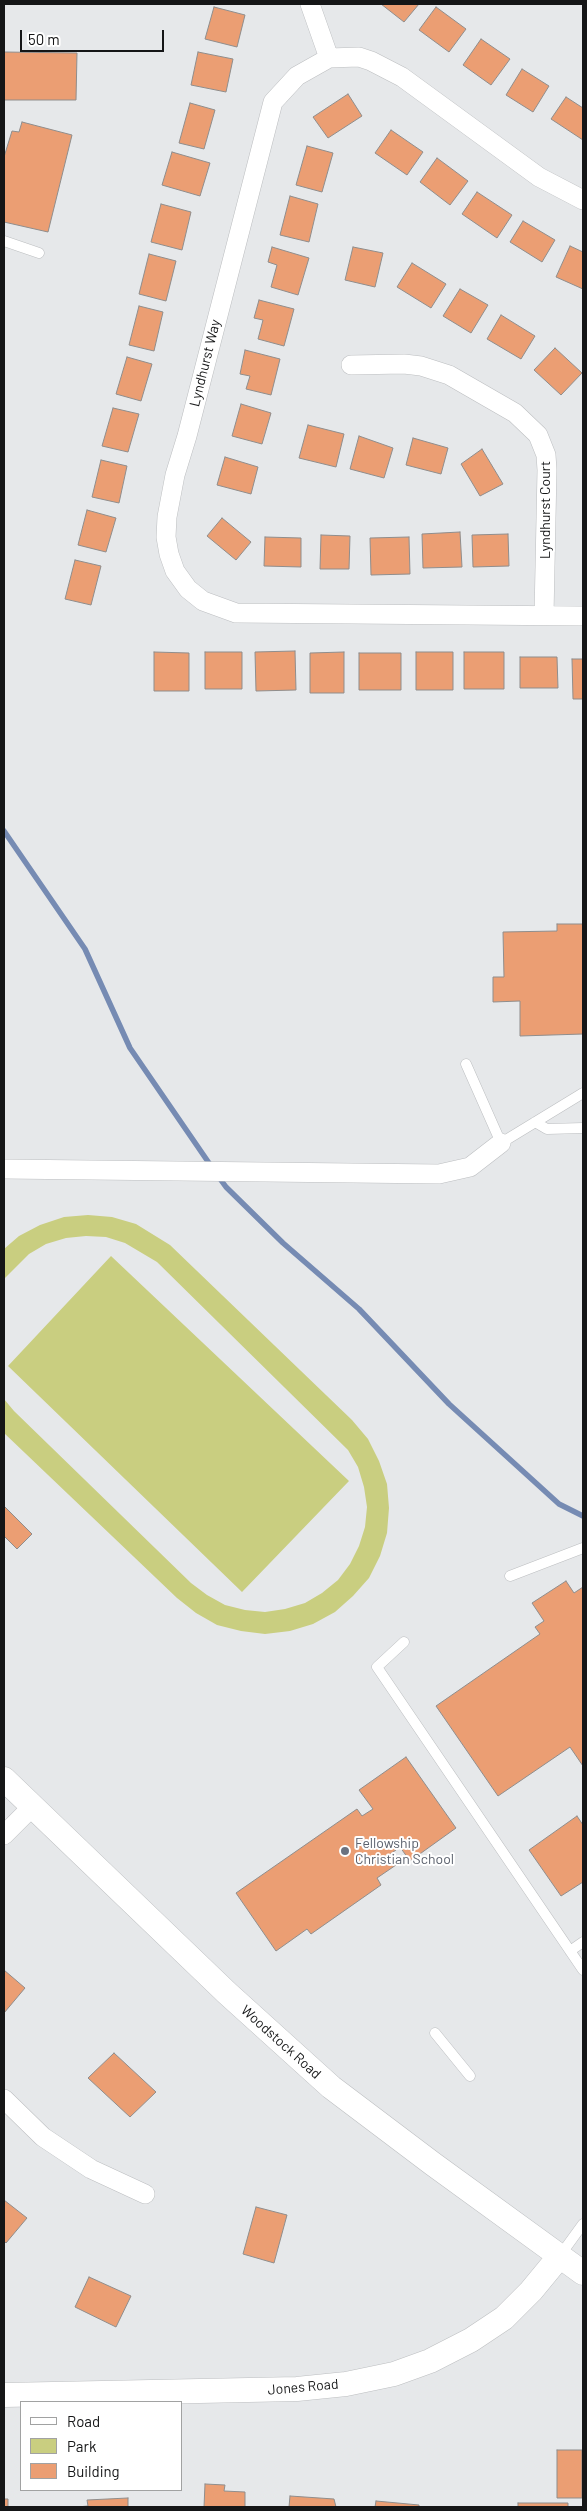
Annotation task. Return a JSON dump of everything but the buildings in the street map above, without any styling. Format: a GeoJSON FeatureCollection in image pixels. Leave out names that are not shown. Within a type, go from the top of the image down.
{"type":"FeatureCollection","features":[{"type":"Feature","properties":{"kind":"street"},"geometry":{"type":"LineString","coordinates":[[310,4],[329,58]]}},
{"type":"Feature","properties":{"kind":"street","name":"Lyndhurst Way"},"geometry":{"type":"LineString","coordinates":[[583,200],[539,177],[402,77],[384,67],[358,57],[329,58],[297,76],[273,102],[187,436],[175,475],[167,517],[166,537],[175,571],[188,589],[203,601],[236,613],[583,616]]}},
{"type":"Feature","properties":{"kind":"street","name":"Lyndhurst Court"},"geometry":{"type":"LineString","coordinates":[[352,365],[404,364],[421,366],[450,375],[515,413],[538,435],[546,455],[547,470],[544,615]]}},
{"type":"Feature","properties":{"kind":"street"},"geometry":{"type":"LineString","coordinates":[[4,1169],[439,1174],[470,1167],[501,1143]]}},
{"type":"Feature","properties":{"kind":"street","name":"Woodstock Road"},"geometry":{"type":"LineString","coordinates":[[4,1779],[226,1992],[331,2087],[583,2273]]}},
{"type":"Feature","properties":{"kind":"street"},"geometry":{"type":"LineString","coordinates":[[4,1835],[32,1807]]}},
{"type":"Feature","properties":{"kind":"street"},"geometry":{"type":"LineString","coordinates":[[4,2099],[43,2137],[90,2169],[145,2194]]}},
{"type":"Feature","properties":{"kind":"street","name":"Jones Road"},"geometry":{"type":"LineString","coordinates":[[4,2395],[297,2389],[346,2384],[394,2374],[430,2361],[463,2344],[504,2318],[531,2291],[560,2257]]}},
{"type":"Feature","properties":{"kind":"lane"},"geometry":{"type":"LineString","coordinates":[[4,241],[39,253]]}},
{"type":"Feature","properties":{"kind":"lane"},"geometry":{"type":"LineString","coordinates":[[466,1064],[501,1143],[583,1093]]}},
{"type":"Feature","properties":{"kind":"lane"},"geometry":{"type":"LineString","coordinates":[[536,1122],[547,1129],[583,1128]]}},
{"type":"Feature","properties":{"kind":"lane"},"geometry":{"type":"LineString","coordinates":[[510,1576],[583,1548]]}},
{"type":"Feature","properties":{"kind":"lane"},"geometry":{"type":"LineString","coordinates":[[404,1642],[376,1667],[583,1970]]}},
{"type":"Feature","properties":{"kind":"lane"},"geometry":{"type":"LineString","coordinates":[[570,1951],[583,1942]]}},
{"type":"Feature","properties":{"kind":"lane"},"geometry":{"type":"LineString","coordinates":[[435,2033],[470,2076]]}},
{"type":"Feature","properties":{"kind":"lane"},"geometry":{"type":"LineString","coordinates":[[560,2257],[583,2224]]}},
{"type":"Feature","properties":{"kind":"green space"},"geometry":{"type":"Polygon","coordinates":[[[88,1215],[112,1217],[136,1224],[170,1245],[352,1420],[368,1439],[379,1461],[387,1484],[389,1508],[387,1533],[380,1556],[369,1578],[335,1612],[313,1624],[290,1631],[265,1634],[217,1625],[196,1613],[177,1598],[4,1433],[4,1399],[14,1411],[191,1583],[225,1605],[265,1612],[305,1603],[322,1593],[338,1580],[350,1564],[359,1546],[365,1527],[367,1507],[358,1467],[348,1450],[157,1262],[125,1243],[106,1237],[66,1238],[46,1244],[29,1254],[4,1279],[4,1249],[19,1236],[40,1225],[64,1217],[88,1215]]]}},
{"type":"Feature","properties":{"kind":"green space"},"geometry":{"type":"Polygon","coordinates":[[[111,1256],[349,1481],[242,1592],[8,1366],[111,1256]]]}},
{"type":"Feature","properties":{"kind":"waterway"},"geometry":{"type":"LineString","coordinates":[[4,831],[85,949],[130,1048],[211,1166]]}},
{"type":"Feature","properties":{"kind":"waterway"},"geometry":{"type":"LineString","coordinates":[[218,1176],[226,1187],[283,1243],[359,1309],[449,1404],[559,1504],[583,1516]]}},
{"type":"Feature","properties":{"kind":"place","name":"Fellowship Christian School"},"geometry":{"type":"Point","coordinates":[345,1851]}}]}
